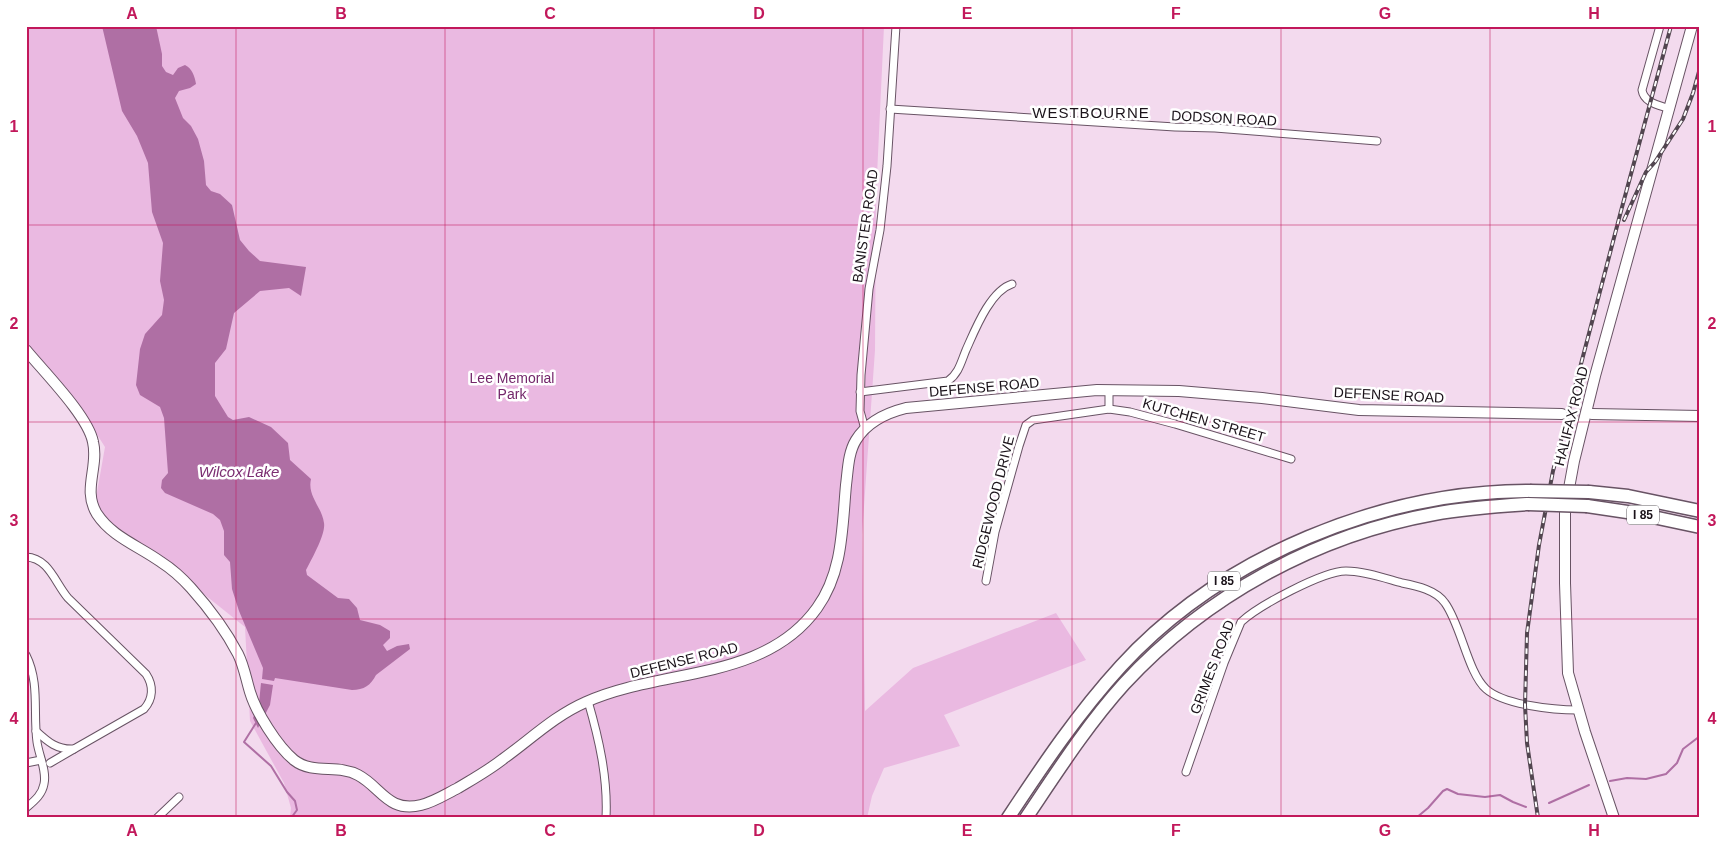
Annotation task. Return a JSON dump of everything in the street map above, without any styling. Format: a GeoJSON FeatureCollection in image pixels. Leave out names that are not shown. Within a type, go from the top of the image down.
{"type":"FeatureCollection","features":[{"type":"Feature","properties":{"kind":"highway","name":"I 85"},"geometry":{"type":"LineString","coordinates":[[1008,818],[1077,718],[1122,665],[1174,618],[1227,579],[1310,536],[1382,511],[1409,504],[1495,491],[1590,492],[1628,496],[1700,512]]}},
{"type":"Feature","properties":{"kind":"highway","name":"I 85"},"geometry":{"type":"LineString","coordinates":[[1026,818],[1084,732],[1125,683],[1168,642],[1192,622],[1245,586],[1275,569],[1320,548],[1376,528],[1435,513],[1528,504],[1586,506],[1634,513],[1700,527]]}},
{"type":"Feature","properties":{"kind":"street","name":"BANISTER ROAD"},"geometry":{"type":"LineString","coordinates":[[865,428],[860,412],[860,392],[869,290],[880,230],[885,185],[896,26]]}},
{"type":"Feature","properties":{"kind":"street"},"geometry":{"type":"LineString","coordinates":[[1660,26],[1642,90],[1648,101],[1670,109]]}},
{"type":"Feature","properties":{"kind":"street","name":"HALIFAX ROAD"},"geometry":{"type":"LineString","coordinates":[[1614,818],[1570,687],[1566,660],[1564,523],[1567,494],[1574,461],[1607,333],[1692,26]]}},
{"type":"Feature","properties":{"kind":"street","name":"DODSON ROAD"},"geometry":{"type":"LineString","coordinates":[[890,109],[1175,128],[1215,128],[1377,141]]}},
{"type":"Feature","properties":{"kind":"street"},"geometry":{"type":"LineString","coordinates":[[860,392],[948,381],[957,373],[976,328],[996,294],[1002,288],[1012,284]]}},
{"type":"Feature","properties":{"kind":"street","name":"DEFENSE ROAD"},"geometry":{"type":"LineString","coordinates":[[26,350],[71,404],[89,429],[94,448],[90,490],[93,507],[98,515],[112,531],[165,564],[181,577],[194,592],[234,647],[243,665],[250,693],[269,729],[287,753],[301,765],[316,769],[345,771],[357,774],[380,794],[398,805],[420,806],[439,798],[487,770],[553,719],[588,701],[624,689],[713,669],[753,656],[783,642],[804,624],[823,598],[836,568],[840,548],[849,458],[854,443],[865,428],[886,414],[906,408],[1109,390],[1200,392],[1358,410],[1562,414]]}},
{"type":"Feature","properties":{"kind":"street"},"geometry":{"type":"LineString","coordinates":[[1108,409],[1109,390]]}},
{"type":"Feature","properties":{"kind":"street","name":"KUTCHEN STREET"},"geometry":{"type":"LineString","coordinates":[[1108,409],[1157,419],[1291,459]]}},
{"type":"Feature","properties":{"kind":"street","name":"RIDGEWOOD DRIVE"},"geometry":{"type":"LineString","coordinates":[[986,581],[995,532],[1026,426],[1035,419],[1108,409]]}},
{"type":"Feature","properties":{"kind":"street"},"geometry":{"type":"LineString","coordinates":[[1592,414],[1700,416]]}},
{"type":"Feature","properties":{"kind":"street"},"geometry":{"type":"LineString","coordinates":[[26,558],[36,559],[48,567],[61,590],[68,598],[142,669],[151,684],[150,699],[144,709],[50,763]]}},
{"type":"Feature","properties":{"kind":"street","name":"GRIMES ROAD"},"geometry":{"type":"LineString","coordinates":[[1186,772],[1224,663],[1241,622],[1271,602],[1311,581],[1335,572],[1354,571],[1416,586],[1438,595],[1446,605],[1476,673],[1486,688],[1493,693],[1525,705],[1561,710],[1578,710]]}},
{"type":"Feature","properties":{"kind":"street"},"geometry":{"type":"LineString","coordinates":[[26,655],[36,686],[36,731],[40,760],[45,776],[40,795],[26,808]]}},
{"type":"Feature","properties":{"kind":"street"},"geometry":{"type":"LineString","coordinates":[[588,701],[602,756],[606,818]]}},
{"type":"Feature","properties":{"kind":"street"},"geometry":{"type":"LineString","coordinates":[[36,731],[53,745],[60,748],[74,748]]}},
{"type":"Feature","properties":{"kind":"street"},"geometry":{"type":"LineString","coordinates":[[26,763],[40,760]]}},
{"type":"Feature","properties":{"kind":"street"},"geometry":{"type":"LineString","coordinates":[[157,818],[179,797]]}},
{"type":"Feature","properties":{"kind":"green space","name":"Lee Memorial Park"},"geometry":{"type":"Polygon","coordinates":[[[26,26],[884,26],[876,197],[875,350],[862,535],[865,711],[913,668],[1056,613],[1086,660],[944,715],[960,746],[884,768],[872,796],[867,818],[290,818],[291,808],[284,783],[250,721],[245,627],[190,583],[107,530],[94,509],[105,447],[71,394],[26,344],[26,26]]]}},
{"type":"Feature","properties":{"kind":"water","name":"Wilcox Lake"},"geometry":{"type":"Polygon","coordinates":[[[102,26],[156,26],[162,54],[162,66],[166,72],[173,75],[178,68],[185,65],[190,68],[194,76],[196,84],[179,91],[175,98],[183,118],[191,126],[198,139],[204,161],[206,185],[211,191],[220,194],[232,205],[240,240],[260,261],[306,267],[301,296],[289,288],[260,291],[234,313],[226,349],[215,363],[215,396],[228,417],[233,420],[249,417],[271,427],[288,443],[290,460],[311,479],[311,491],[323,517],[324,528],[318,547],[306,570],[307,575],[338,598],[349,599],[357,608],[360,620],[380,625],[390,631],[390,638],[383,645],[387,651],[397,646],[409,644],[410,649],[376,675],[372,682],[364,688],[352,690],[275,678],[274,681],[262,679],[263,668],[239,611],[232,589],[230,562],[224,555],[224,531],[220,520],[213,514],[165,493],[161,488],[162,480],[168,473],[164,418],[160,407],[140,395],[136,385],[140,349],[145,334],[162,315],[164,300],[160,281],[163,243],[152,212],[148,163],[137,136],[122,111],[102,26]]]}},
{"type":"Feature","properties":{"kind":"water"},"geometry":{"type":"Polygon","coordinates":[[[261,683],[273,685],[270,705],[258,728],[253,718],[259,703],[261,683]]]}},
{"type":"Feature","properties":{"kind":"waterway"},"geometry":{"type":"LineString","coordinates":[[256,723],[244,742],[271,766],[287,792],[295,801],[297,810],[291,818]]}},
{"type":"Feature","properties":{"kind":"waterway"},"geometry":{"type":"LineString","coordinates":[[1610,781],[1627,778],[1646,779],[1666,774],[1677,763],[1683,749],[1700,736]]}},
{"type":"Feature","properties":{"kind":"waterway"},"geometry":{"type":"LineString","coordinates":[[1549,803],[1589,785]]}},
{"type":"Feature","properties":{"kind":"waterway"},"geometry":{"type":"LineString","coordinates":[[1416,818],[1447,789],[1458,794],[1485,797],[1500,795],[1526,807]]}},
{"type":"Feature","properties":{"kind":"tunnel"},"geometry":{"type":"LineString","coordinates":[[1562,414],[1592,414]]}},
{"type":"Feature","properties":{"kind":"railway"},"geometry":{"type":"LineString","coordinates":[[1538,818],[1527,743],[1525,705],[1527,633],[1539,545],[1553,471],[1671,26]]}},
{"type":"Feature","properties":{"kind":"railway"},"geometry":{"type":"LineString","coordinates":[[1624,220],[1646,172],[1655,162],[1683,119],[1700,68]]}},
{"type":"Feature","properties":{"kind":"district","name":"WESTBOURNE"},"geometry":{"type":"Point","coordinates":[1091,112]}}]}
